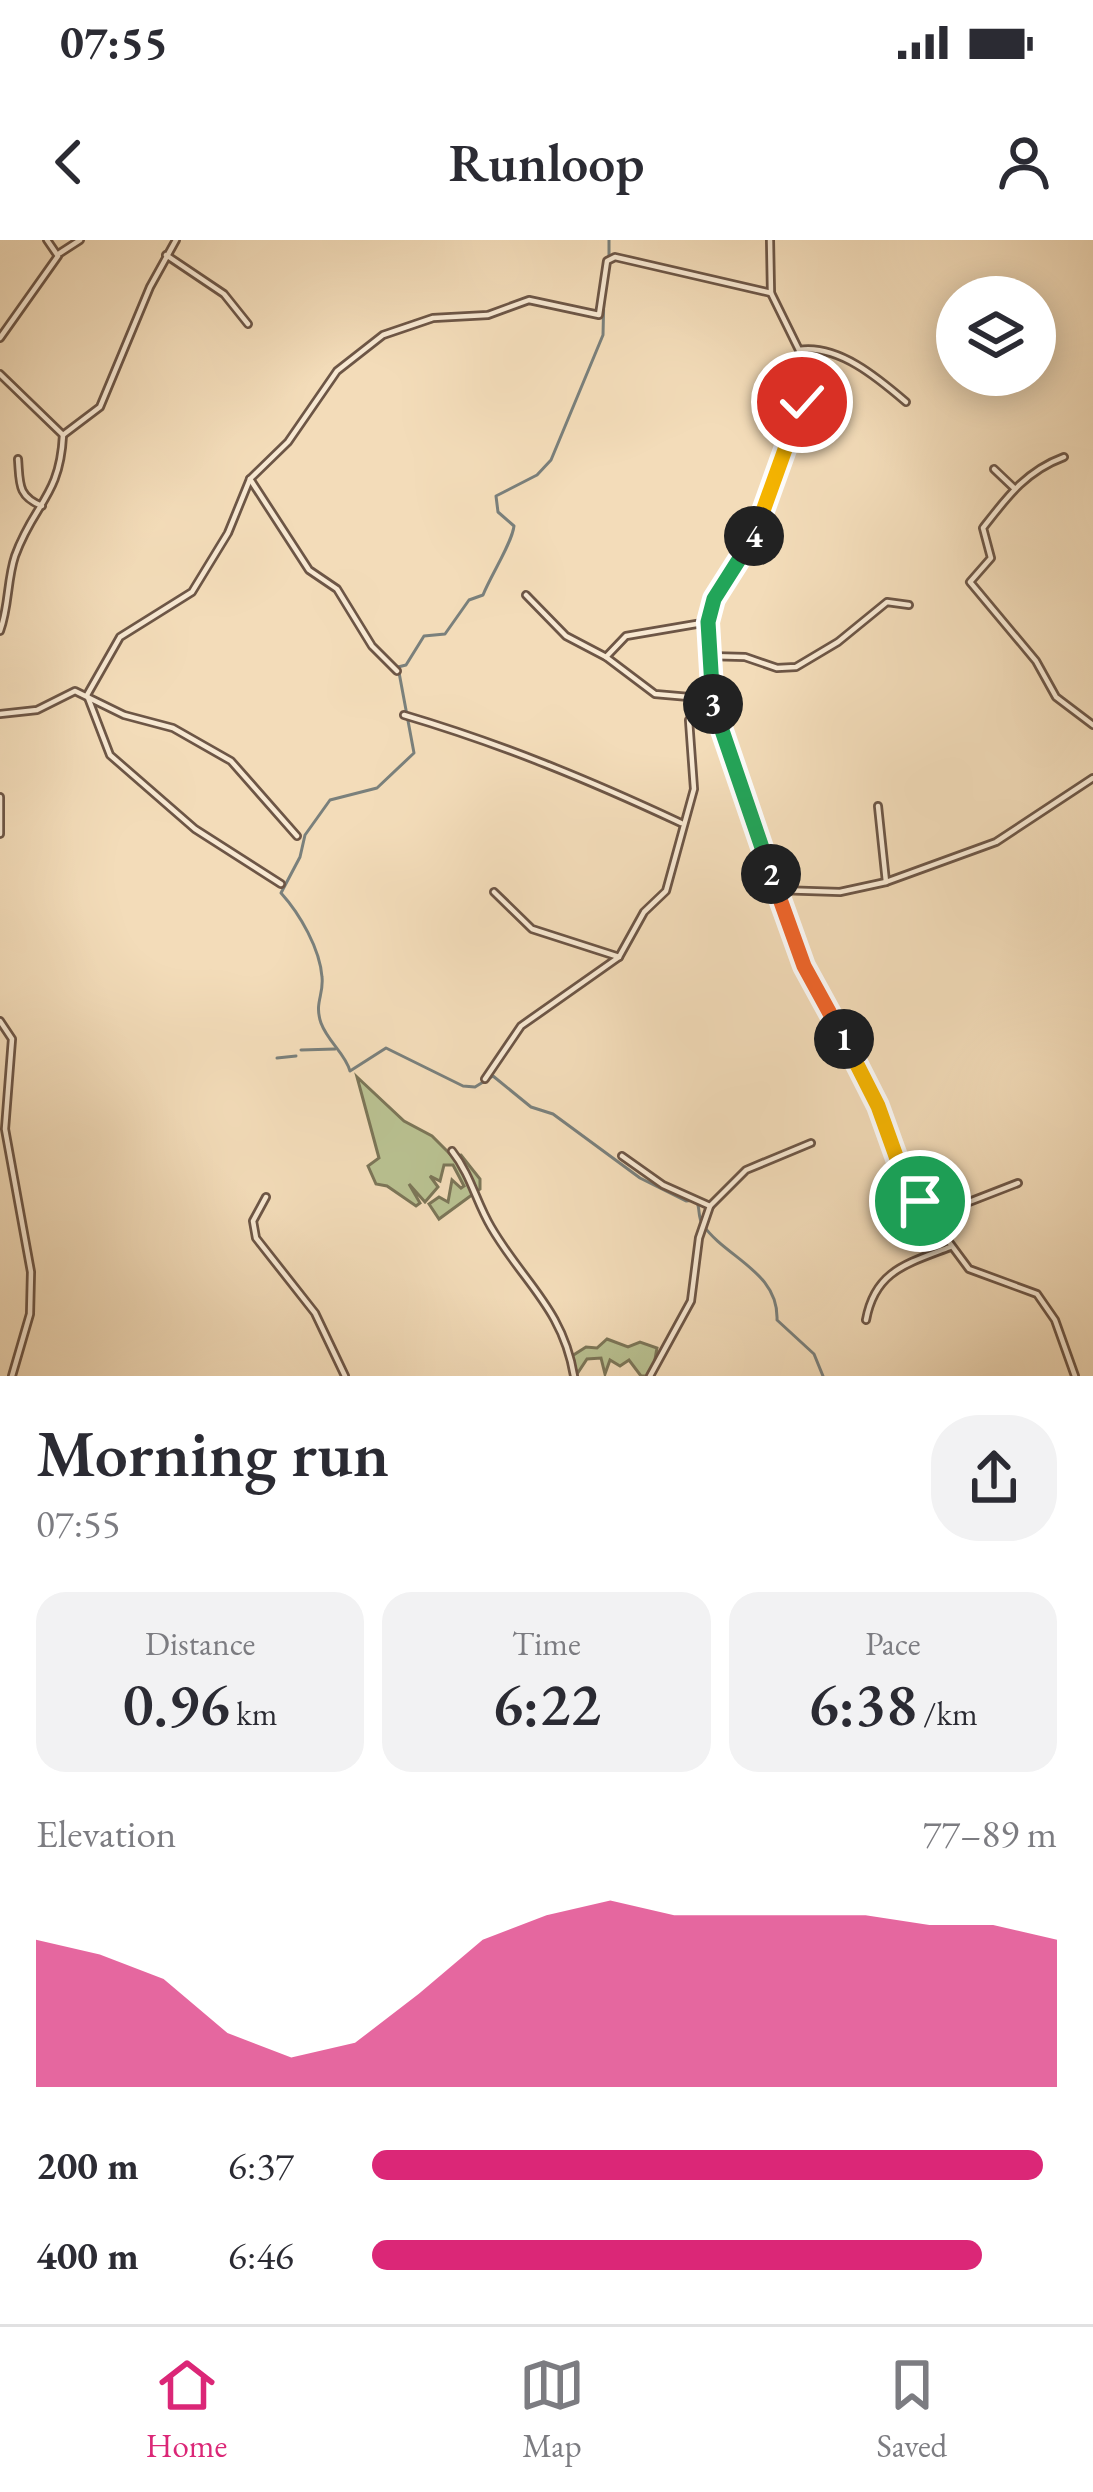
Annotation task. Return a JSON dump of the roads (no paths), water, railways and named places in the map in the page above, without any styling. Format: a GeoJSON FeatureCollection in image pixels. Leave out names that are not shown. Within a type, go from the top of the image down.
{"type":"FeatureCollection","features":[{"type":"Feature","properties":{"kind":"street"},"geometry":{"type":"LineString","coordinates":[[47,240],[58,256]]}},
{"type":"Feature","properties":{"kind":"street"},"geometry":{"type":"LineString","coordinates":[[0,338],[58,256],[80,240]]}},
{"type":"Feature","properties":{"kind":"street"},"geometry":{"type":"LineString","coordinates":[[0,631],[11,568],[59,477],[63,435],[100,406],[176,240]]}},
{"type":"Feature","properties":{"kind":"street"},"geometry":{"type":"LineString","coordinates":[[770,240],[771,293],[799,350],[804,384],[764,518],[714,599],[708,622],[712,699],[804,966],[878,1106],[906,1184],[969,1268],[1037,1294],[1055,1320],[1075,1376]]}},
{"type":"Feature","properties":{"kind":"street"},"geometry":{"type":"LineString","coordinates":[[166,255],[224,294],[248,324]]}},
{"type":"Feature","properties":{"kind":"street"},"geometry":{"type":"LineString","coordinates":[[87,695],[120,637],[182,601],[196,587],[229,532],[250,479],[288,442],[337,371],[395,328],[441,317],[488,315],[529,300],[599,315],[601,276],[614,256],[771,293]]}},
{"type":"Feature","properties":{"kind":"street"},"geometry":{"type":"LineString","coordinates":[[799,350],[815,347],[839,356],[906,403]]}},
{"type":"Feature","properties":{"kind":"street"},"geometry":{"type":"LineString","coordinates":[[0,374],[63,435]]}},
{"type":"Feature","properties":{"kind":"street"},"geometry":{"type":"LineString","coordinates":[[1064,457],[1043,464],[1014,488],[983,528],[991,558],[970,582],[1036,662],[1056,697],[1093,725]]}},
{"type":"Feature","properties":{"kind":"street"},"geometry":{"type":"LineString","coordinates":[[18,459],[21,492],[25,499],[42,506]]}},
{"type":"Feature","properties":{"kind":"street"},"geometry":{"type":"LineString","coordinates":[[994,470],[1014,488]]}},
{"type":"Feature","properties":{"kind":"street"},"geometry":{"type":"LineString","coordinates":[[250,479],[309,570],[337,589],[372,646],[397,671]]}},
{"type":"Feature","properties":{"kind":"street"},"geometry":{"type":"LineString","coordinates":[[526,595],[566,636],[605,656],[655,694],[712,699]]}},
{"type":"Feature","properties":{"kind":"street"},"geometry":{"type":"LineString","coordinates":[[708,656],[796,667],[838,642],[887,602],[909,605]]}},
{"type":"Feature","properties":{"kind":"street"},"geometry":{"type":"LineString","coordinates":[[605,656],[626,636],[708,622]]}},
{"type":"Feature","properties":{"kind":"street"},"geometry":{"type":"LineString","coordinates":[[0,714],[37,710],[72,692],[124,715],[173,728],[231,761],[297,836]]}},
{"type":"Feature","properties":{"kind":"street"},"geometry":{"type":"LineString","coordinates":[[87,695],[110,754],[195,829],[281,884]]}},
{"type":"Feature","properties":{"kind":"street"},"geometry":{"type":"LineString","coordinates":[[484,1079],[521,1027],[620,957],[644,912],[666,890],[694,789],[689,720],[712,699]]}},
{"type":"Feature","properties":{"kind":"street"},"geometry":{"type":"LineString","coordinates":[[404,716],[524,752],[577,780],[681,823]]}},
{"type":"Feature","properties":{"kind":"street"},"geometry":{"type":"LineString","coordinates":[[777,890],[841,892],[886,883],[996,842],[1093,778]]}},
{"type":"Feature","properties":{"kind":"street"},"geometry":{"type":"LineString","coordinates":[[0,796],[0,834]]}},
{"type":"Feature","properties":{"kind":"street"},"geometry":{"type":"LineString","coordinates":[[878,806],[886,883]]}},
{"type":"Feature","properties":{"kind":"street"},"geometry":{"type":"LineString","coordinates":[[494,892],[532,929],[620,957]]}},
{"type":"Feature","properties":{"kind":"street"},"geometry":{"type":"LineString","coordinates":[[0,1021],[12,1039],[5,1129],[31,1272],[29,1314],[12,1376]]}},
{"type":"Feature","properties":{"kind":"street"},"geometry":{"type":"LineString","coordinates":[[650,1376],[691,1301],[699,1238],[710,1206],[746,1169],[811,1143]]}},
{"type":"Feature","properties":{"kind":"street"},"geometry":{"type":"LineString","coordinates":[[452,1151],[466,1169],[491,1227],[558,1318],[574,1376]]}},
{"type":"Feature","properties":{"kind":"street"},"geometry":{"type":"LineString","coordinates":[[622,1156],[663,1185],[710,1206]]}},
{"type":"Feature","properties":{"kind":"street"},"geometry":{"type":"LineString","coordinates":[[933,1216],[1018,1183]]}},
{"type":"Feature","properties":{"kind":"street"},"geometry":{"type":"LineString","coordinates":[[266,1197],[253,1221],[256,1238],[314,1312],[345,1376]]}},
{"type":"Feature","properties":{"kind":"street"},"geometry":{"type":"LineString","coordinates":[[866,1320],[870,1297],[881,1279],[950,1247]]}},
{"type":"Feature","properties":{"kind":"waterway"},"geometry":{"type":"LineString","coordinates":[[609,240],[609,259]]}},
{"type":"Feature","properties":{"kind":"waterway"},"geometry":{"type":"LineString","coordinates":[[604,292],[603,335],[551,460],[537,475],[496,496],[498,512],[514,526],[483,595],[469,600],[445,634],[424,636],[406,665],[398,667],[414,753],[377,788],[330,800],[305,835],[300,857],[281,893],[313,944],[322,977],[321,1023],[350,1071],[386,1048],[463,1086],[475,1087],[493,1076],[531,1107],[553,1114],[640,1178],[686,1201],[696,1200],[703,1225],[761,1278],[775,1303],[777,1320],[814,1354],[823,1376]]}},
{"type":"Feature","properties":{"kind":"waterway"},"geometry":{"type":"LineString","coordinates":[[301,1050],[335,1049]]}},
{"type":"Feature","properties":{"kind":"waterway"},"geometry":{"type":"LineString","coordinates":[[277,1058],[296,1056]]}}]}
